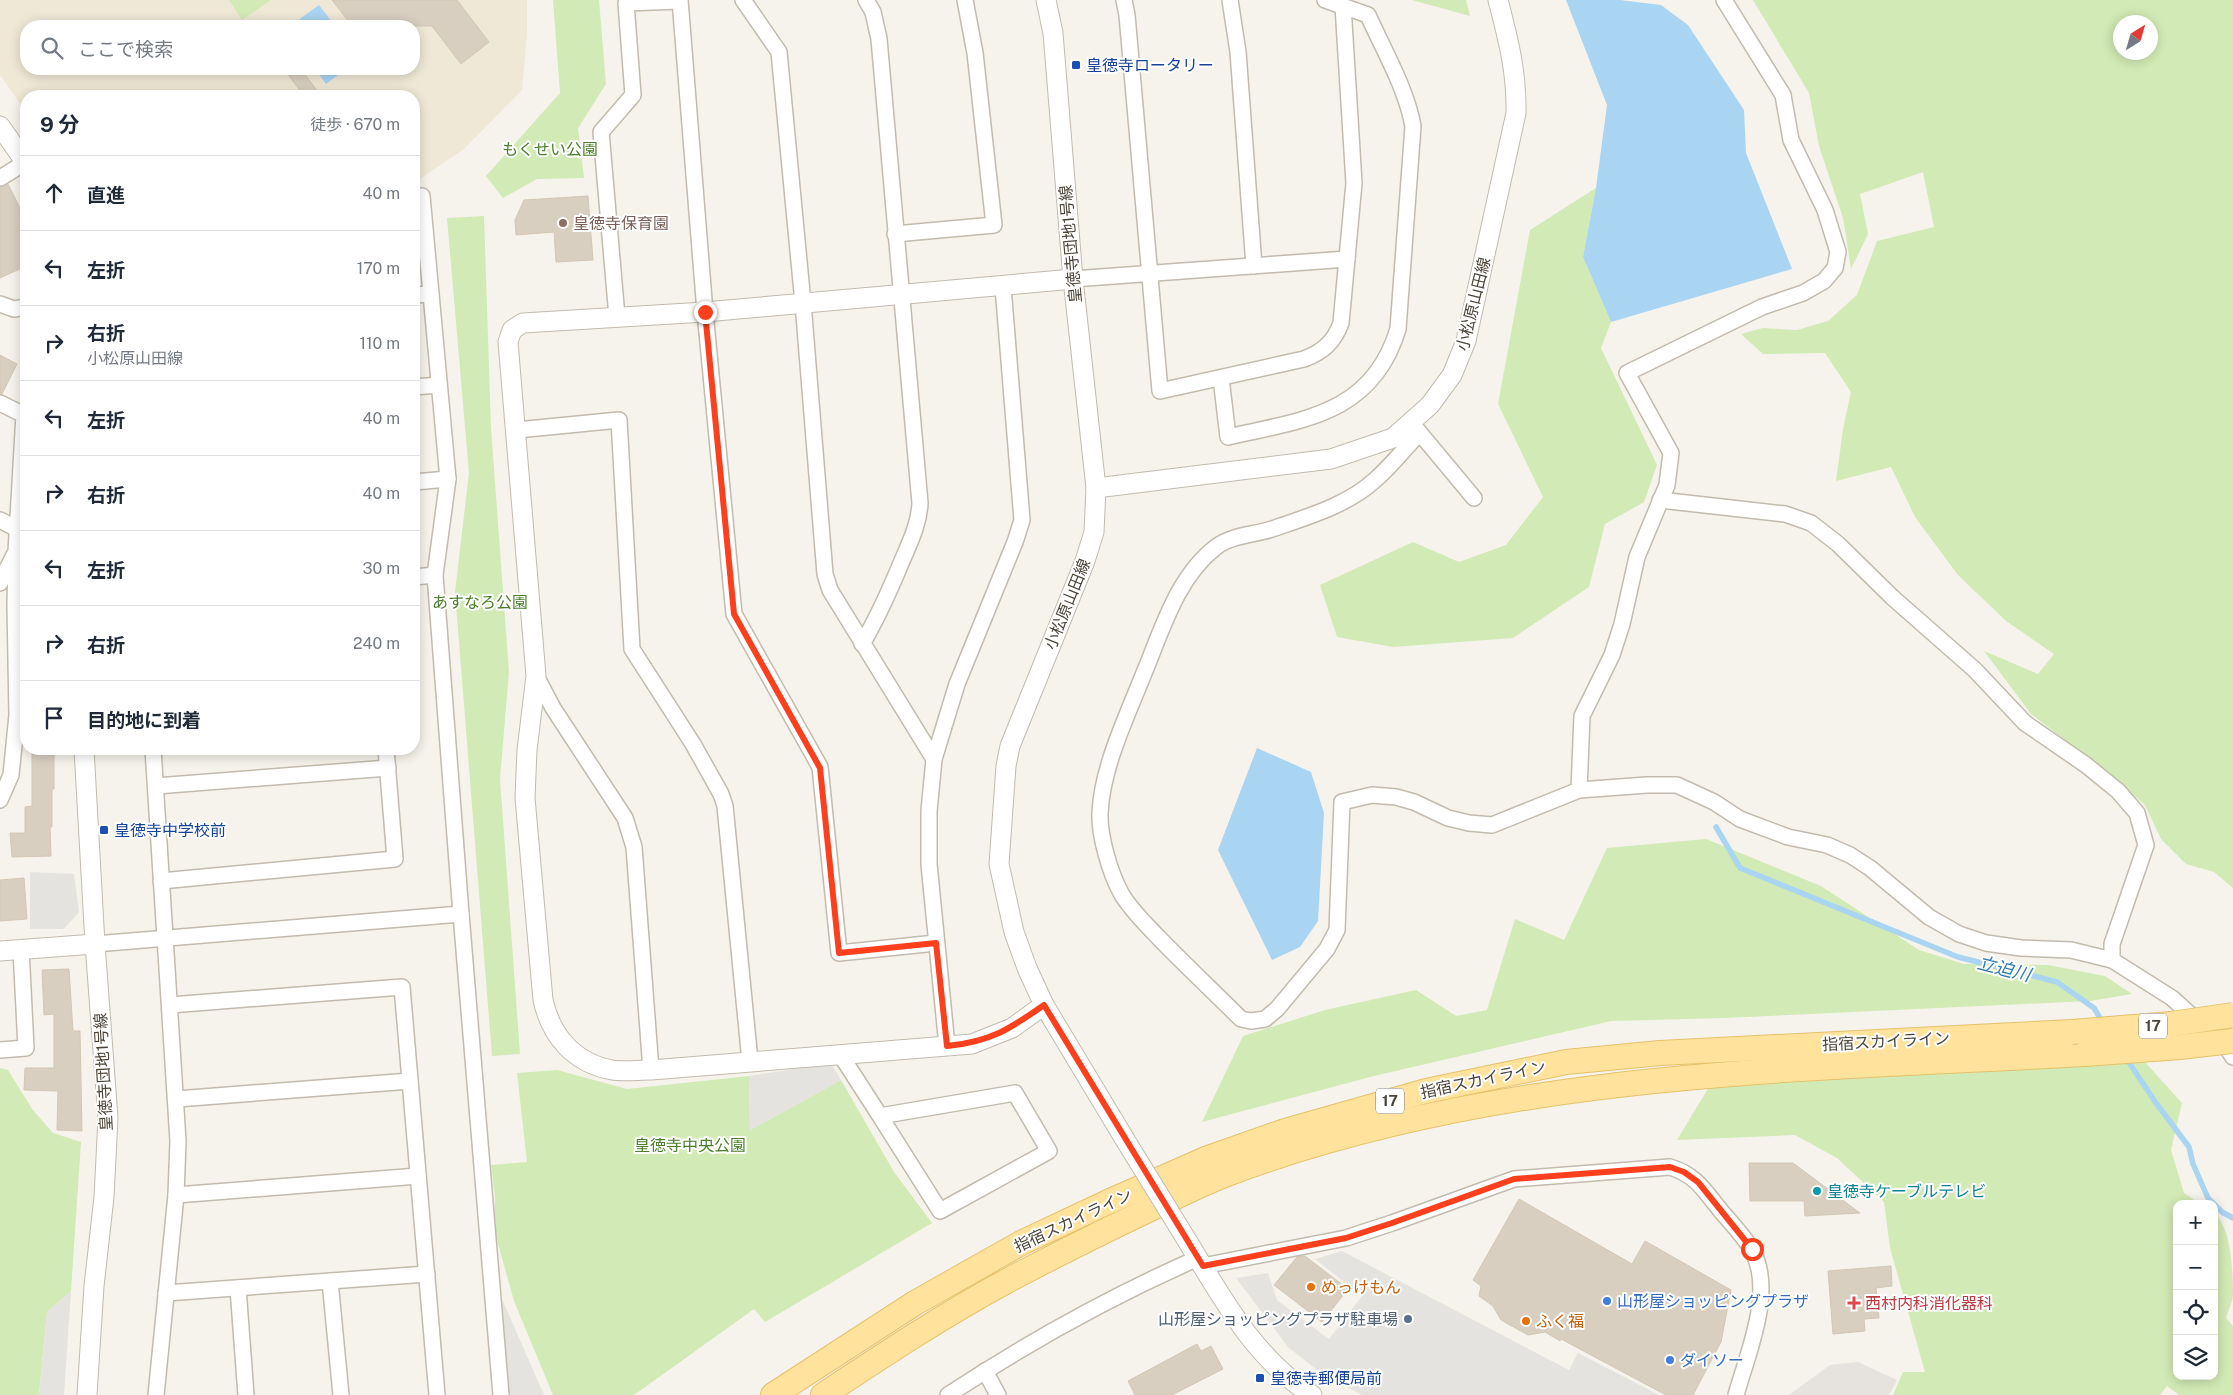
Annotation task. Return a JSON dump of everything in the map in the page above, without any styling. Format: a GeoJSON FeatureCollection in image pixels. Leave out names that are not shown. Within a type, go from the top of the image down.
{"type":"FeatureCollection","features":[{"type":"Feature","properties":{"kind":"main road","name":"指宿スカイライン"},"geometry":{"type":"LineString","coordinates":[[773,1395],[916,1303],[1021,1243],[1108,1202],[1208,1158],[1268,1137],[1426,1090],[1566,1062],[1660,1053],[2072,1032],[2171,1024],[2233,1015]]}},
{"type":"Feature","properties":{"kind":"main road","name":"指宿スカイライン"},"geometry":{"type":"LineString","coordinates":[[822,1395],[914,1336],[1003,1283],[1098,1234],[1225,1175],[1345,1135],[1508,1099],[1672,1078],[2085,1054],[2233,1041]]}},
{"type":"Feature","properties":{"kind":"street"},"geometry":{"type":"LineString","coordinates":[[617,317],[601,132],[633,95],[626,2],[680,0],[705,312],[734,614],[820,768],[839,953],[936,943]]}},
{"type":"Feature","properties":{"kind":"street"},"geometry":{"type":"LineString","coordinates":[[743,0],[779,52],[825,574],[830,590],[934,759]]}},
{"type":"Feature","properties":{"kind":"street"},"geometry":{"type":"LineString","coordinates":[[862,644],[877,619],[919,520],[920,503],[879,39],[873,12],[866,0]]}},
{"type":"Feature","properties":{"kind":"street"},"geometry":{"type":"LineString","coordinates":[[895,234],[994,225],[975,53],[964,0]]}},
{"type":"Feature","properties":{"kind":"street","name":"皇徳寺団地1号線"},"geometry":{"type":"LineString","coordinates":[[1046,0],[1053,33],[1072,279],[1096,488]]}},
{"type":"Feature","properties":{"kind":"street"},"geometry":{"type":"LineString","coordinates":[[1124,0],[1128,25],[1160,391],[1304,359],[1319,354],[1337,333],[1341,323],[1354,183],[1343,6]]}},
{"type":"Feature","properties":{"kind":"street"},"geometry":{"type":"LineString","coordinates":[[1230,0],[1238,52],[1254,266]]}},
{"type":"Feature","properties":{"kind":"street"},"geometry":{"type":"LineString","coordinates":[[1221,378],[1228,437],[1317,416],[1342,405],[1369,381],[1388,356],[1398,330],[1413,126],[1407,102],[1368,15],[1325,0]]}},
{"type":"Feature","properties":{"kind":"street","name":"小松原山田線"},"geometry":{"type":"LineString","coordinates":[[1312,1395],[1283,1373],[1253,1342],[1228,1309],[1044,1005],[1027,968],[1014,932],[999,864],[1006,766],[1010,746],[1085,561],[1094,532],[1096,488],[1331,459],[1393,438],[1415,428],[1452,375],[1466,342],[1516,113],[1517,88],[1512,50],[1498,0]]}},
{"type":"Feature","properties":{"kind":"street"},"geometry":{"type":"LineString","coordinates":[[1580,790],[1582,716],[1612,655],[1622,624],[1637,557],[1667,485],[1671,453],[1627,373],[1762,308],[1824,282],[1835,268],[1838,252],[1825,210],[1791,140],[1783,95],[1724,0]]}},
{"type":"Feature","properties":{"kind":"street"},"geometry":{"type":"LineString","coordinates":[[0,126],[20,154]]}},
{"type":"Feature","properties":{"kind":"street"},"geometry":{"type":"LineString","coordinates":[[0,178],[20,166]]}},
{"type":"Feature","properties":{"kind":"street"},"geometry":{"type":"LineString","coordinates":[[420,196],[422,196],[448,479],[435,575],[460,914],[501,1395]]}},
{"type":"Feature","properties":{"kind":"street"},"geometry":{"type":"LineString","coordinates":[[1044,1005],[1012,1028],[972,1044],[651,1070],[612,1070],[587,1062],[567,1047],[555,1034],[546,1016],[543,1000],[525,798],[527,750],[536,676],[508,342],[512,330],[524,323],[705,312],[1003,287],[1072,279],[1347,258]]}},
{"type":"Feature","properties":{"kind":"street"},"geometry":{"type":"LineString","coordinates":[[947,1046],[930,864],[929,811],[934,759],[957,684],[1015,542],[1022,520],[1003,287]]}},
{"type":"Feature","properties":{"kind":"street"},"geometry":{"type":"LineString","coordinates":[[420,295],[431,294]]}},
{"type":"Feature","properties":{"kind":"street"},"geometry":{"type":"LineString","coordinates":[[0,304],[14,309],[20,308]]}},
{"type":"Feature","properties":{"kind":"street"},"geometry":{"type":"LineString","coordinates":[[420,387],[439,385]]}},
{"type":"Feature","properties":{"kind":"street"},"geometry":{"type":"LineString","coordinates":[[0,404],[20,413]]}},
{"type":"Feature","properties":{"kind":"street"},"geometry":{"type":"LineString","coordinates":[[516,430],[619,420],[632,649],[692,744],[721,794],[725,806],[750,1061]]}},
{"type":"Feature","properties":{"kind":"street"},"geometry":{"type":"LineString","coordinates":[[1474,498],[1415,428],[1374,481],[1343,502],[1270,529],[1233,538],[1217,547],[1200,562],[1185,581],[1166,620],[1124,722],[1105,777],[1100,814],[1105,849],[1120,892],[1136,914],[1176,957],[1241,1019],[1251,1022],[1265,1019],[1277,1009],[1327,949],[1337,930],[1342,802],[1372,795],[1396,797],[1414,802],[1462,822],[1492,825],[1580,790],[1647,785],[1676,785],[1714,802],[1740,819],[1788,837],[1826,845],[1850,856],[1870,868],[1929,917],[1960,934],[1986,943],[2021,948],[2072,950],[2112,960],[2172,998],[2227,1048],[2233,1057]]}},
{"type":"Feature","properties":{"kind":"street"},"geometry":{"type":"LineString","coordinates":[[420,481],[448,479]]}},
{"type":"Feature","properties":{"kind":"street"},"geometry":{"type":"LineString","coordinates":[[0,800],[11,775],[17,715],[14,606],[20,480]]}},
{"type":"Feature","properties":{"kind":"street"},"geometry":{"type":"LineString","coordinates":[[1660,500],[1785,514],[1811,524],[1838,544],[1892,597],[1975,670],[2026,724],[2086,765],[2118,791],[2137,813],[2146,846],[2112,944],[2112,960]]}},
{"type":"Feature","properties":{"kind":"street"},"geometry":{"type":"LineString","coordinates":[[0,520],[17,529]]}},
{"type":"Feature","properties":{"kind":"street"},"geometry":{"type":"LineString","coordinates":[[0,583],[16,552]]}},
{"type":"Feature","properties":{"kind":"street"},"geometry":{"type":"LineString","coordinates":[[420,576],[435,575]]}},
{"type":"Feature","properties":{"kind":"street"},"geometry":{"type":"LineString","coordinates":[[536,676],[553,708],[625,818],[634,847],[651,1070]]}},
{"type":"Feature","properties":{"kind":"street","name":"皇徳寺団地1号線"},"geometry":{"type":"LineString","coordinates":[[84,755],[95,944],[108,1118],[104,1197],[94,1286],[88,1395]]}},
{"type":"Feature","properties":{"kind":"street"},"geometry":{"type":"LineString","coordinates":[[153,755],[177,1098],[178,1141],[176,1195],[156,1395]]}},
{"type":"Feature","properties":{"kind":"street"},"geometry":{"type":"LineString","coordinates":[[161,880],[395,859],[387,755]]}},
{"type":"Feature","properties":{"kind":"street"},"geometry":{"type":"LineString","coordinates":[[156,786],[388,768]]}},
{"type":"Feature","properties":{"kind":"street"},"geometry":{"type":"LineString","coordinates":[[0,950],[460,914]]}},
{"type":"Feature","properties":{"kind":"street"},"geometry":{"type":"LineString","coordinates":[[0,1050],[26,1048],[21,949]]}},
{"type":"Feature","properties":{"kind":"street"},"geometry":{"type":"LineString","coordinates":[[170,1005],[402,987],[437,1395]]}},
{"type":"Feature","properties":{"kind":"street"},"geometry":{"type":"LineString","coordinates":[[840,1054],[940,1211],[1049,1151],[1015,1093],[880,1116]]}},
{"type":"Feature","properties":{"kind":"street"},"geometry":{"type":"LineString","coordinates":[[177,1098],[410,1081]]}},
{"type":"Feature","properties":{"kind":"street"},"geometry":{"type":"LineString","coordinates":[[948,1395],[985,1371],[1155,1277],[1200,1262],[1346,1238],[1514,1179],[1670,1167],[1684,1172],[1698,1182],[1752,1249],[1759,1268],[1760,1305],[1736,1395]]}},
{"type":"Feature","properties":{"kind":"street"},"geometry":{"type":"LineString","coordinates":[[176,1195],[418,1176]]}},
{"type":"Feature","properties":{"kind":"street"},"geometry":{"type":"LineString","coordinates":[[166,1293],[427,1274]]}},
{"type":"Feature","properties":{"kind":"street"},"geometry":{"type":"LineString","coordinates":[[330,1281],[341,1395]]}},
{"type":"Feature","properties":{"kind":"street"},"geometry":{"type":"LineString","coordinates":[[238,1288],[246,1395]]}},
{"type":"Feature","properties":{"kind":"street"},"geometry":{"type":"LineString","coordinates":[[985,1371],[998,1395]]}},
{"type":"Feature","properties":{"kind":"shaded area"},"geometry":{"type":"Polygon","coordinates":[[[0,0],[527,0],[527,34],[522,90],[464,149],[421,178],[420,90],[20,90],[20,103],[0,75],[0,0]]]}},
{"type":"Feature","properties":{"kind":"shaded area"},"geometry":{"type":"Polygon","coordinates":[[[30,872],[74,874],[79,912],[64,929],[30,929],[30,872]]]}},
{"type":"Feature","properties":{"kind":"shaded area"},"geometry":{"type":"Polygon","coordinates":[[[831,1063],[841,1080],[750,1130],[749,1076],[831,1063]]]}},
{"type":"Feature","properties":{"kind":"shaded area","name":"山形屋ショッピングプラザ駐車場"},"geometry":{"type":"Polygon","coordinates":[[[1342,1251],[1569,1370],[1578,1353],[1659,1395],[1362,1395],[1322,1374],[1288,1347],[1236,1278],[1268,1273],[1277,1300],[1329,1339],[1362,1296],[1315,1259],[1342,1251]]]}},
{"type":"Feature","properties":{"kind":"shaded area"},"geometry":{"type":"Polygon","coordinates":[[[71,1291],[64,1395],[39,1395],[47,1312],[71,1291]]]}},
{"type":"Feature","properties":{"kind":"shaded area"},"geometry":{"type":"Polygon","coordinates":[[[502,1299],[544,1395],[509,1395],[502,1299]]]}},
{"type":"Feature","properties":{"kind":"shaded area"},"geometry":{"type":"Polygon","coordinates":[[[1858,1362],[1897,1380],[1889,1395],[1789,1395],[1830,1365],[1858,1362]]]}},
{"type":"Feature","properties":{"kind":"green space"},"geometry":{"type":"Polygon","coordinates":[[[229,0],[271,0],[242,20],[229,0]]]}},
{"type":"Feature","properties":{"kind":"green space","name":"もくせい公園"},"geometry":{"type":"Polygon","coordinates":[[[553,0],[599,0],[606,84],[578,128],[584,178],[537,179],[503,198],[486,176],[560,93],[553,0]]]}},
{"type":"Feature","properties":{"kind":"green space"},"geometry":{"type":"Polygon","coordinates":[[[1412,0],[1466,0],[1470,16],[1412,0]]]}},
{"type":"Feature","properties":{"kind":"green space"},"geometry":{"type":"Polygon","coordinates":[[[1753,0],[2233,0],[2233,888],[2214,872],[2186,864],[2161,839],[2145,805],[2111,775],[2031,714],[1984,651],[2038,674],[2054,654],[2006,621],[1958,575],[1915,517],[1891,467],[1836,481],[1843,429],[1851,392],[1825,353],[1763,354],[1741,334],[1763,328],[1797,330],[1828,321],[1857,295],[1877,241],[1934,227],[1923,172],[1860,194],[1868,234],[1851,269],[1843,218],[1819,146],[1809,93],[1753,0]]]}},
{"type":"Feature","properties":{"kind":"green space"},"geometry":{"type":"Polygon","coordinates":[[[1596,188],[1583,257],[1611,322],[1601,348],[1657,465],[1644,502],[1605,524],[1589,587],[1513,638],[1393,647],[1337,637],[1320,585],[1413,542],[1459,562],[1506,545],[1543,497],[1498,404],[1530,230],[1596,188]]]}},
{"type":"Feature","properties":{"kind":"green space","name":"あすなろ公園"},"geometry":{"type":"Polygon","coordinates":[[[484,216],[491,428],[509,672],[500,779],[520,1054],[492,1056],[455,592],[469,473],[447,218],[484,216]]]}},
{"type":"Feature","properties":{"kind":"green space"},"geometry":{"type":"Polygon","coordinates":[[[1706,839],[1821,886],[1919,950],[1964,964],[2048,965],[2105,976],[2132,994],[2090,1001],[1724,1018],[1611,1021],[1374,1076],[1202,1122],[1243,1036],[1325,1010],[1416,990],[1456,1016],[1487,1010],[1515,919],[1564,940],[1607,848],[1706,839]]]}},
{"type":"Feature","properties":{"kind":"green space"},"geometry":{"type":"Polygon","coordinates":[[[2144,1061],[2182,1103],[2171,1150],[2184,1193],[2194,1200],[2173,1200],[2173,1380],[2218,1380],[2218,1218],[2225,1229],[2232,1264],[2233,1296],[2226,1318],[2233,1326],[2233,1395],[2179,1395],[2167,1386],[2160,1395],[1893,1395],[1903,1372],[1925,1372],[1890,1248],[1884,1202],[1837,1158],[1795,1135],[1677,1140],[1709,1087],[2144,1061]]]}},
{"type":"Feature","properties":{"kind":"green space"},"geometry":{"type":"Polygon","coordinates":[[[0,1068],[8,1070],[32,1109],[53,1133],[81,1142],[71,1291],[47,1312],[39,1395],[0,1395],[0,1068]]]}},
{"type":"Feature","properties":{"kind":"green space","name":"皇徳寺中央公園"},"geometry":{"type":"Polygon","coordinates":[[[557,1070],[627,1089],[749,1076],[750,1130],[841,1080],[894,1172],[932,1223],[765,1322],[754,1309],[634,1395],[553,1395],[514,1301],[495,1233],[495,1196],[491,1165],[527,1162],[517,1073],[557,1070]]]}},
{"type":"Feature","properties":{"kind":"water"},"geometry":{"type":"Polygon","coordinates":[[[1566,0],[1620,0],[1661,5],[1688,25],[1744,110],[1746,153],[1792,269],[1611,322],[1583,257],[1596,188],[1607,105],[1566,0]]]}},
{"type":"Feature","properties":{"kind":"water"},"geometry":{"type":"Polygon","coordinates":[[[319,5],[330,20],[298,20],[319,5]]]}},
{"type":"Feature","properties":{"kind":"water"},"geometry":{"type":"Polygon","coordinates":[[[319,75],[338,75],[326,84],[319,75]]]}},
{"type":"Feature","properties":{"kind":"water"},"geometry":{"type":"Polygon","coordinates":[[[1257,748],[1311,772],[1324,813],[1318,921],[1300,947],[1272,960],[1218,850],[1257,748]]]}},
{"type":"Feature","properties":{"kind":"building"},"geometry":{"type":"Polygon","coordinates":[[[332,0],[457,0],[489,42],[461,64],[432,26],[420,26],[420,20],[347,20],[332,0]]]}},
{"type":"Feature","properties":{"kind":"building"},"geometry":{"type":"Polygon","coordinates":[[[288,75],[305,75],[317,90],[300,90],[288,75]]]}},
{"type":"Feature","properties":{"kind":"building"},"geometry":{"type":"Polygon","coordinates":[[[8,184],[20,208],[20,269],[0,278],[0,187],[8,184]]]}},
{"type":"Feature","properties":{"kind":"building"},"geometry":{"type":"Polygon","coordinates":[[[588,196],[593,260],[556,262],[554,232],[516,235],[515,220],[524,200],[588,196]]]}},
{"type":"Feature","properties":{"kind":"building"},"geometry":{"type":"Polygon","coordinates":[[[0,355],[17,364],[2,394],[0,394],[0,355]]]}},
{"type":"Feature","properties":{"kind":"building"},"geometry":{"type":"Polygon","coordinates":[[[32,755],[54,755],[52,827],[50,827],[51,856],[12,857],[10,833],[25,833],[25,807],[32,806],[32,755]]]}},
{"type":"Feature","properties":{"kind":"building"},"geometry":{"type":"Polygon","coordinates":[[[24,878],[27,919],[0,921],[0,880],[24,878]]]}},
{"type":"Feature","properties":{"kind":"building"},"geometry":{"type":"Polygon","coordinates":[[[69,969],[73,1031],[80,1031],[82,1131],[57,1130],[58,1091],[24,1090],[25,1068],[54,1068],[54,1014],[44,1015],[42,970],[69,969]]]}},
{"type":"Feature","properties":{"kind":"building"},"geometry":{"type":"Polygon","coordinates":[[[1749,1163],[1793,1163],[1860,1213],[1805,1216],[1804,1201],[1750,1201],[1749,1163]]]}},
{"type":"Feature","properties":{"kind":"building","name":"山形屋ショッピングプラザ"},"geometry":{"type":"Polygon","coordinates":[[[1519,1199],[1632,1264],[1645,1241],[1731,1290],[1721,1342],[1693,1395],[1666,1395],[1545,1332],[1528,1335],[1501,1320],[1493,1306],[1479,1296],[1481,1286],[1473,1280],[1519,1199]]]}},
{"type":"Feature","properties":{"kind":"building","name":"めっけもん"},"geometry":{"type":"Polygon","coordinates":[[[1305,1256],[1348,1289],[1322,1322],[1274,1285],[1297,1257],[1305,1256]]]}},
{"type":"Feature","properties":{"kind":"building","name":"西村内科消化器科"},"geometry":{"type":"Polygon","coordinates":[[[1891,1266],[1892,1286],[1876,1288],[1879,1318],[1864,1319],[1865,1331],[1833,1334],[1828,1271],[1891,1266]]]}},
{"type":"Feature","properties":{"kind":"building"},"geometry":{"type":"Polygon","coordinates":[[[1197,1344],[1201,1351],[1211,1346],[1223,1369],[1172,1395],[1135,1395],[1128,1381],[1197,1344]]]}},
{"type":"Feature","properties":{"kind":"waterway","name":"立迫川"},"geometry":{"type":"LineString","coordinates":[[1716,827],[1740,868],[1958,957],[2057,982],[2094,1008],[2103,1023]]}},
{"type":"Feature","properties":{"kind":"waterway","name":"立迫川"},"geometry":{"type":"LineString","coordinates":[[2126,1058],[2156,1103],[2189,1147],[2193,1164],[2210,1200]]}},
{"type":"Feature","properties":{"kind":"waterway","name":"立迫川"},"geometry":{"type":"LineString","coordinates":[[2218,1208],[2233,1218]]}},
{"type":"Feature","properties":{"kind":"place","name":"皇徳寺ロータリー"},"geometry":{"type":"Point","coordinates":[1076,65]}},
{"type":"Feature","properties":{"kind":"place","name":"皇徳寺保育園"},"geometry":{"type":"Point","coordinates":[563,223]}},
{"type":"Feature","properties":{"kind":"place","name":"皇徳寺中学校前"},"geometry":{"type":"Point","coordinates":[104,830]}},
{"type":"Feature","properties":{"kind":"place","name":"皇徳寺ケーブルテレビ"},"geometry":{"type":"Point","coordinates":[1817,1191]}},
{"type":"Feature","properties":{"kind":"place","name":"めっけもん"},"geometry":{"type":"Point","coordinates":[1311,1287]}},
{"type":"Feature","properties":{"kind":"place","name":"山形屋ショッピングプラザ"},"geometry":{"type":"Point","coordinates":[1607,1301]}},
{"type":"Feature","properties":{"kind":"place","name":"西村内科消化器科"},"geometry":{"type":"Point","coordinates":[1854,1303]}},
{"type":"Feature","properties":{"kind":"place","name":"山形屋ショッピングプラザ駐車場"},"geometry":{"type":"Point","coordinates":[1408,1319]}},
{"type":"Feature","properties":{"kind":"place","name":"ふく福"},"geometry":{"type":"Point","coordinates":[1526,1321]}},
{"type":"Feature","properties":{"kind":"place","name":"ダイソー"},"geometry":{"type":"Point","coordinates":[1670,1360]}},
{"type":"Feature","properties":{"kind":"place","name":"皇徳寺郵便局前"},"geometry":{"type":"Point","coordinates":[1260,1378]}},
{"type":"Feature","properties":{"kind":"route"},"geometry":{"type":"LineString","coordinates":[[705,312],[734,614],[820,768],[839,953],[936,943],[947,1046],[972,1044],[992,1037],[1012,1028],[1044,1005],[1203,1266],[1346,1238],[1514,1179],[1530,1176],[1670,1167],[1684,1172],[1698,1182],[1752,1249]]}}]}
